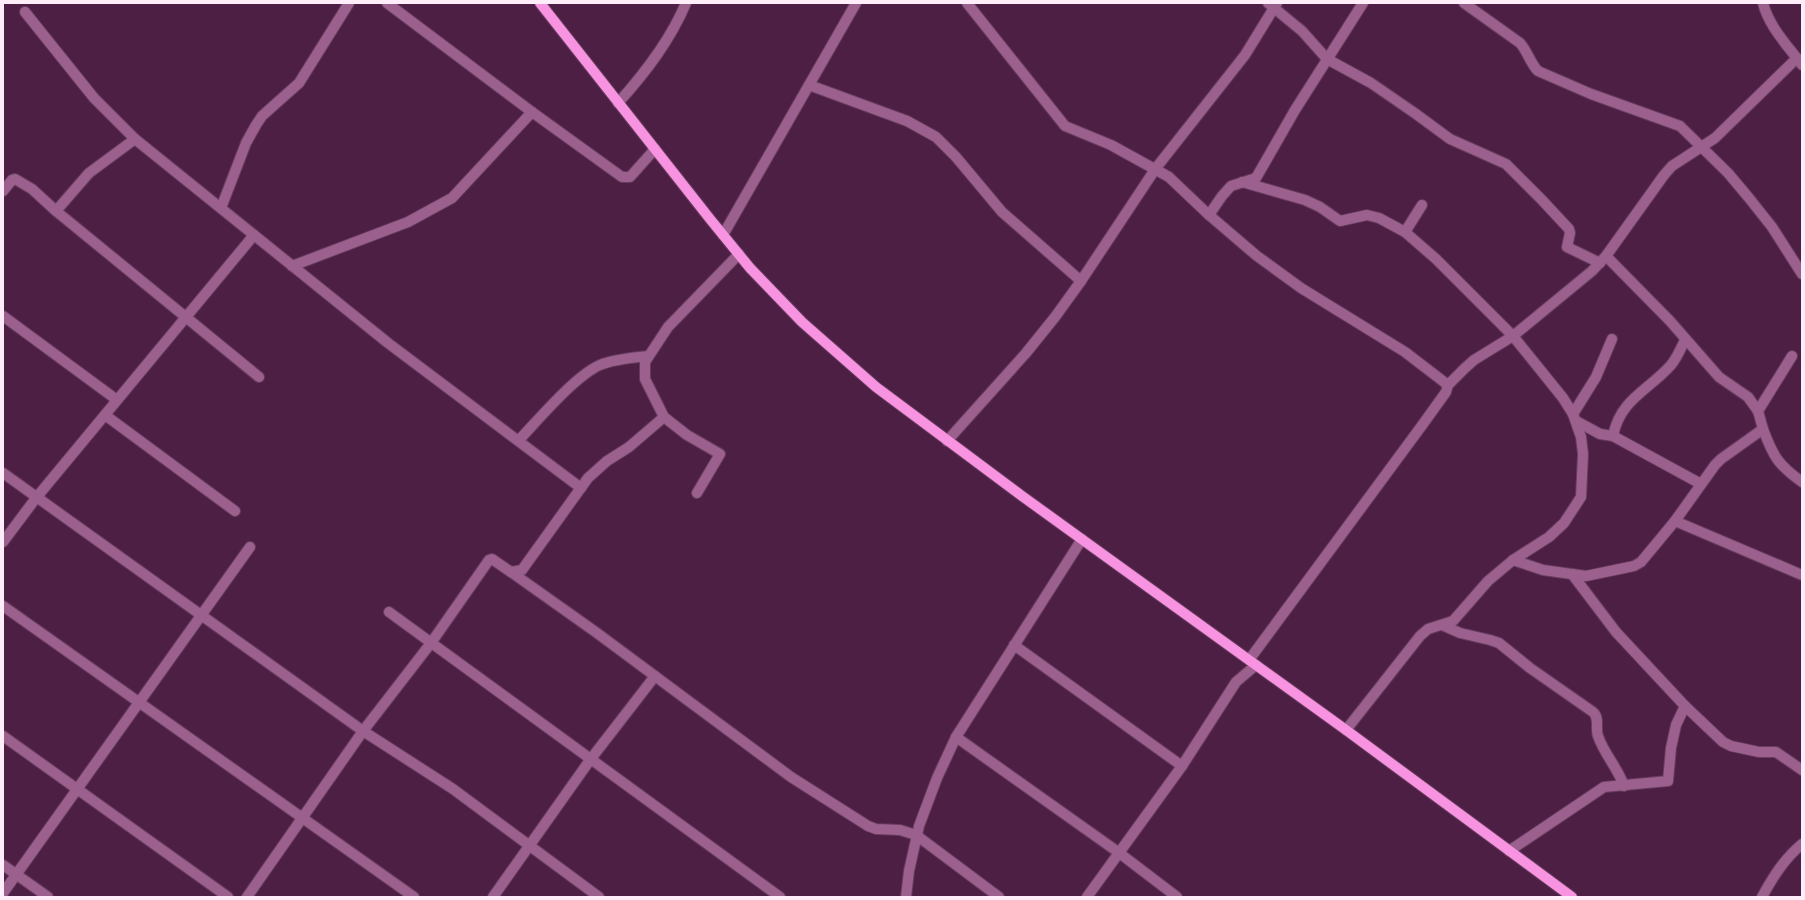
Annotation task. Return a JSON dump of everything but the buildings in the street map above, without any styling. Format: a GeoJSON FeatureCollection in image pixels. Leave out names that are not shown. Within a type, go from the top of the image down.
{"type":"FeatureCollection","features":[{"type":"Feature","properties":{"kind":"main road"},"geometry":{"type":"LineString","coordinates":[[540,3],[655,150],[739,254],[802,322],[876,387],[947,441],[1346,730],[1572,897]]}},
{"type":"Feature","properties":{"kind":"street"},"geometry":{"type":"LineString","coordinates":[[221,208],[246,143],[256,125],[262,116],[299,83],[349,3]]}},
{"type":"Feature","properties":{"kind":"street"},"geometry":{"type":"LineString","coordinates":[[387,3],[532,112],[622,177],[630,177],[655,150]]}},
{"type":"Feature","properties":{"kind":"street"},"geometry":{"type":"LineString","coordinates":[[618,103],[656,57],[677,23],[686,3]]}},
{"type":"Feature","properties":{"kind":"street"},"geometry":{"type":"LineString","coordinates":[[723,235],[856,3]]}},
{"type":"Feature","properties":{"kind":"street"},"geometry":{"type":"LineString","coordinates":[[966,3],[1065,126],[1111,145],[1156,168],[1169,177],[1257,256],[1301,288],[1405,352],[1448,385]]}},
{"type":"Feature","properties":{"kind":"street"},"geometry":{"type":"LineString","coordinates":[[1209,214],[1231,186],[1256,178],[1295,110],[1362,3]]}},
{"type":"Feature","properties":{"kind":"street"},"geometry":{"type":"LineString","coordinates":[[1464,3],[1520,43],[1526,50],[1534,67],[1538,71],[1591,94],[1673,122],[1680,126],[1728,173],[1775,231],[1802,274]]}},
{"type":"Feature","properties":{"kind":"street"},"geometry":{"type":"LineString","coordinates":[[1087,897],[1118,852],[1182,766],[1236,682],[1252,663],[1446,392],[1448,385],[1474,360],[1513,336],[1603,260],[1672,166],[1702,148],[1726,129],[1799,62],[1771,23],[1765,4]]}},
{"type":"Feature","properties":{"kind":"street"},"geometry":{"type":"LineString","coordinates":[[947,441],[1026,353],[1081,281],[1156,168],[1245,56],[1273,5],[1302,31],[1328,58],[1377,87],[1450,140],[1506,164],[1542,199],[1569,229],[1570,233],[1566,247],[1603,260],[1670,321],[1718,377],[1748,397],[1758,411],[1770,448],[1779,464],[1802,482]]}},
{"type":"Feature","properties":{"kind":"street"},"geometry":{"type":"LineString","coordinates":[[25,12],[94,98],[135,139],[388,343],[581,488]]}},
{"type":"Feature","properties":{"kind":"street"},"geometry":{"type":"LineString","coordinates":[[809,84],[907,122],[936,137],[956,157],[1002,212],[1081,281]]}},
{"type":"Feature","properties":{"kind":"street"},"geometry":{"type":"LineString","coordinates":[[292,266],[408,222],[452,198],[532,112]]}},
{"type":"Feature","properties":{"kind":"street"},"geometry":{"type":"LineString","coordinates":[[56,212],[89,173],[135,139]]}},
{"type":"Feature","properties":{"kind":"street"},"geometry":{"type":"LineString","coordinates":[[3,190],[12,180],[15,179],[32,189],[56,212],[259,377]]}},
{"type":"Feature","properties":{"kind":"street"},"geometry":{"type":"LineString","coordinates":[[1242,182],[1305,200],[1320,207],[1340,221],[1367,215],[1379,218],[1405,232],[1436,259],[1513,336],[1563,398],[1575,418],[1583,454],[1581,497],[1564,523],[1549,537],[1513,560],[1488,581],[1453,621],[1428,629],[1420,636],[1346,730]]}},
{"type":"Feature","properties":{"kind":"street"},"geometry":{"type":"LineString","coordinates":[[1405,232],[1422,205]]}},
{"type":"Feature","properties":{"kind":"street"},"geometry":{"type":"LineString","coordinates":[[3,542],[36,498],[254,235]]}},
{"type":"Feature","properties":{"kind":"street"},"geometry":{"type":"LineString","coordinates":[[697,493],[720,454],[718,451],[700,443],[664,417],[645,379],[645,362],[668,328],[739,254]]}},
{"type":"Feature","properties":{"kind":"street"},"geometry":{"type":"LineString","coordinates":[[3,316],[117,400]]}},
{"type":"Feature","properties":{"kind":"street"},"geometry":{"type":"LineString","coordinates":[[1575,418],[1596,377],[1612,339]]}},
{"type":"Feature","properties":{"kind":"street"},"geometry":{"type":"LineString","coordinates":[[1613,436],[1619,418],[1628,403],[1671,365],[1685,340]]}},
{"type":"Feature","properties":{"kind":"street"},"geometry":{"type":"LineString","coordinates":[[519,440],[584,374],[600,365],[617,360],[648,356]]}},
{"type":"Feature","properties":{"kind":"street"},"geometry":{"type":"LineString","coordinates":[[1758,411],[1792,356]]}},
{"type":"Feature","properties":{"kind":"street"},"geometry":{"type":"LineString","coordinates":[[105,415],[234,511]]}},
{"type":"Feature","properties":{"kind":"street"},"geometry":{"type":"LineString","coordinates":[[511,572],[522,570],[581,488],[597,470],[629,447],[664,417]]}},
{"type":"Feature","properties":{"kind":"street"},"geometry":{"type":"LineString","coordinates":[[1575,418],[1600,434],[1613,436],[1701,484]]}},
{"type":"Feature","properties":{"kind":"street"},"geometry":{"type":"LineString","coordinates":[[1513,560],[1543,570],[1592,575],[1638,564],[1675,521],[1721,459],[1763,429]]}},
{"type":"Feature","properties":{"kind":"street"},"geometry":{"type":"LineString","coordinates":[[3,474],[363,731],[453,789],[599,897]]}},
{"type":"Feature","properties":{"kind":"street"},"geometry":{"type":"LineString","coordinates":[[1675,521],[1802,576]]}},
{"type":"Feature","properties":{"kind":"street"},"geometry":{"type":"LineString","coordinates":[[906,897],[916,835],[937,778],[956,737],[1082,539]]}},
{"type":"Feature","properties":{"kind":"street"},"geometry":{"type":"LineString","coordinates":[[3,892],[140,703],[250,547]]}},
{"type":"Feature","properties":{"kind":"street"},"geometry":{"type":"LineString","coordinates":[[246,897],[304,818],[363,731],[431,643],[489,560],[492,559],[655,676],[791,777],[868,826],[900,830],[916,835],[998,897]]}},
{"type":"Feature","properties":{"kind":"street"},"geometry":{"type":"LineString","coordinates":[[522,570],[526,582]]}},
{"type":"Feature","properties":{"kind":"street"},"geometry":{"type":"LineString","coordinates":[[1572,574],[1616,632],[1685,706],[1722,742],[1731,746],[1759,752],[1776,752],[1802,770]]}},
{"type":"Feature","properties":{"kind":"street"},"geometry":{"type":"LineString","coordinates":[[3,606],[414,897]]}},
{"type":"Feature","properties":{"kind":"street"},"geometry":{"type":"LineString","coordinates":[[389,612],[778,897]]}},
{"type":"Feature","properties":{"kind":"street"},"geometry":{"type":"LineString","coordinates":[[1442,625],[1460,633],[1499,643],[1530,668],[1593,712],[1597,719],[1598,738],[1618,772],[1624,786]]}},
{"type":"Feature","properties":{"kind":"street"},"geometry":{"type":"LineString","coordinates":[[1014,645],[1182,766]]}},
{"type":"Feature","properties":{"kind":"street"},"geometry":{"type":"LineString","coordinates":[[492,897],[590,760],[655,676]]}},
{"type":"Feature","properties":{"kind":"street"},"geometry":{"type":"LineString","coordinates":[[1509,851],[1604,787],[1668,781],[1676,725],[1685,706]]}},
{"type":"Feature","properties":{"kind":"street"},"geometry":{"type":"LineString","coordinates":[[3,736],[228,897]]}},
{"type":"Feature","properties":{"kind":"street"},"geometry":{"type":"LineString","coordinates":[[956,737],[1118,852],[1177,897]]}},
{"type":"Feature","properties":{"kind":"street"},"geometry":{"type":"LineString","coordinates":[[1762,897],[1780,865],[1802,844]]}},
{"type":"Feature","properties":{"kind":"street"},"geometry":{"type":"LineString","coordinates":[[3,865],[48,897]]}}]}
